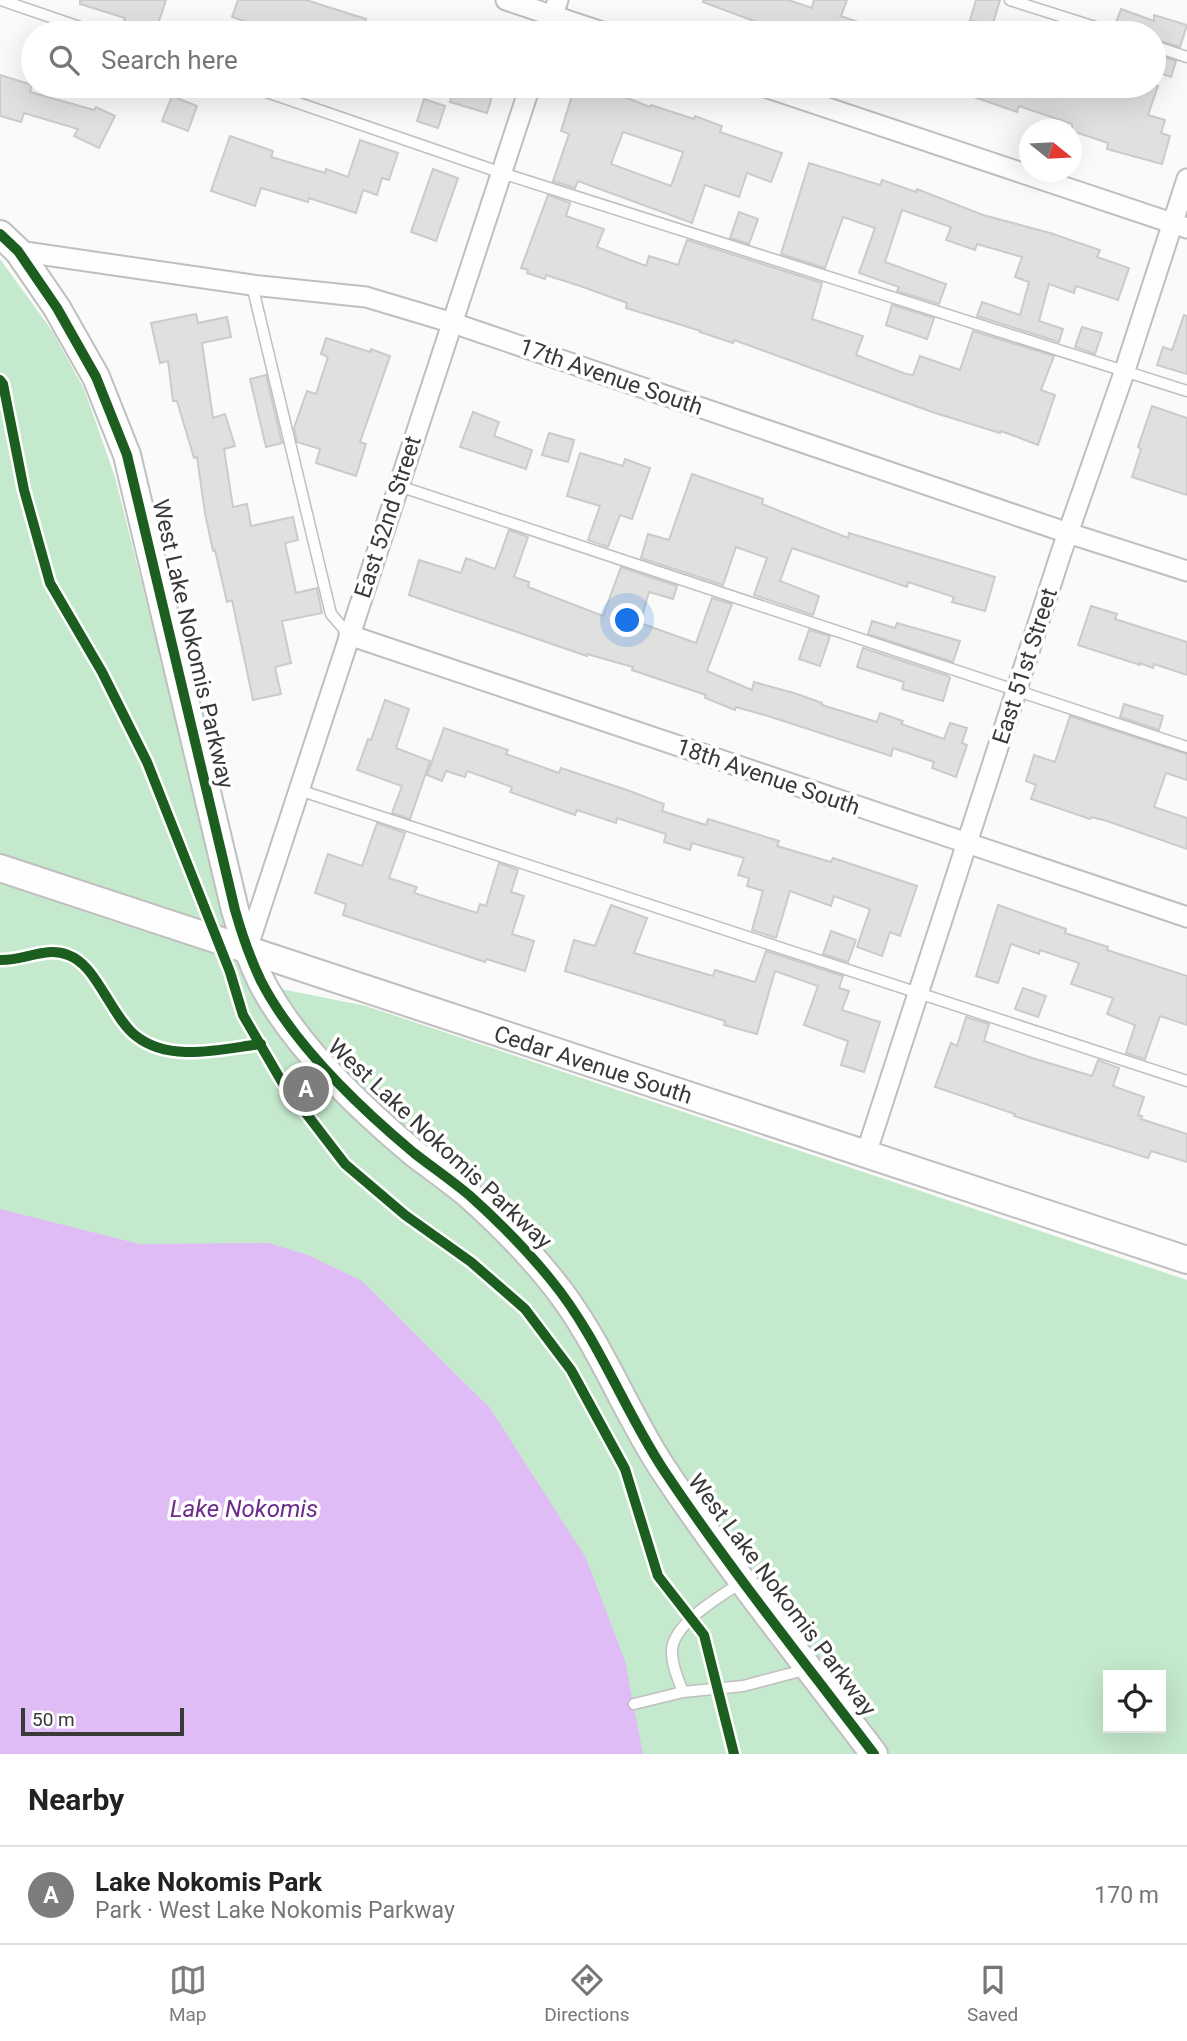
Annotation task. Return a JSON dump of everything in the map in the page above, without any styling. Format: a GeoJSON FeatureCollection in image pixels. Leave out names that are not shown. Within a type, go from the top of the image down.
{"type":"FeatureCollection","features":[{"type":"Feature","properties":{"kind":"street"},"geometry":{"type":"LineString","coordinates":[[506,0],[552,16]]}},
{"type":"Feature","properties":{"kind":"street","name":"East 52nd Street"},"geometry":{"type":"LineString","coordinates":[[247,949],[526,98]]}},
{"type":"Feature","properties":{"kind":"street"},"geometry":{"type":"LineString","coordinates":[[798,98],[1180,225]]}},
{"type":"Feature","properties":{"kind":"street","name":"East 51st Street"},"geometry":{"type":"LineString","coordinates":[[866,1154],[1068,533],[1125,370],[1180,225],[1187,179]]}},
{"type":"Feature","properties":{"kind":"street","name":"17th Avenue South"},"geometry":{"type":"LineString","coordinates":[[9,243],[252,285],[366,297],[453,323],[1187,571]]}},
{"type":"Feature","properties":{"kind":"street","name":"West Lake Nokomis Parkway"},"geometry":{"type":"LineString","coordinates":[[9,243],[57,309],[96,377],[127,455],[235,910],[247,949],[276,1005],[323,1065],[384,1127],[491,1215],[551,1280],[583,1325],[662,1468],[743,1582],[874,1754]]}},
{"type":"Feature","properties":{"kind":"street","name":"18th Avenue South"},"geometry":{"type":"LineString","coordinates":[[349,635],[1187,917]]}},
{"type":"Feature","properties":{"kind":"street","name":"Cedar Avenue South"},"geometry":{"type":"LineString","coordinates":[[0,868],[1187,1260]]}},
{"type":"Feature","properties":{"kind":"lane"},"geometry":{"type":"LineString","coordinates":[[1,0],[62,21]]}},
{"type":"Feature","properties":{"kind":"lane"},"geometry":{"type":"LineString","coordinates":[[1010,0],[1076,21]]}},
{"type":"Feature","properties":{"kind":"lane"},"geometry":{"type":"LineString","coordinates":[[1166,50],[1187,57]]}},
{"type":"Feature","properties":{"kind":"lane"},"geometry":{"type":"LineString","coordinates":[[284,98],[502,173],[1187,391]]}},
{"type":"Feature","properties":{"kind":"lane"},"geometry":{"type":"LineString","coordinates":[[252,285],[331,614],[349,635]]}},
{"type":"Feature","properties":{"kind":"lane"},"geometry":{"type":"LineString","coordinates":[[399,486],[1187,747]]}},
{"type":"Feature","properties":{"kind":"lane"},"geometry":{"type":"LineString","coordinates":[[299,790],[1187,1082]]}},
{"type":"Feature","properties":{"kind":"lane"},"geometry":{"type":"LineString","coordinates":[[683,1692],[672,1659],[676,1635],[705,1607],[743,1582]]}},
{"type":"Feature","properties":{"kind":"lane"},"geometry":{"type":"LineString","coordinates":[[635,1704],[683,1692],[743,1686],[809,1668]]}},
{"type":"Feature","properties":{"kind":"green space"},"geometry":{"type":"Polygon","coordinates":[[[0,259],[53,332],[84,389],[115,477],[220,895],[251,983],[366,1006],[1187,1280],[1187,1754],[0,1754],[0,259]]]}},
{"type":"Feature","properties":{"kind":"water","name":"Lake Nokomis"},"geometry":{"type":"Polygon","coordinates":[[[0,1209],[139,1244],[268,1243],[308,1255],[362,1281],[490,1408],[586,1558],[625,1661],[643,1754],[0,1754],[0,1209]]]}},
{"type":"Feature","properties":{"kind":"building"},"geometry":{"type":"Polygon","coordinates":[[[80,0],[166,0],[159,21],[124,21],[125,18],[80,4],[80,0]]]}},
{"type":"Feature","properties":{"kind":"building"},"geometry":{"type":"Polygon","coordinates":[[[238,0],[306,0],[366,19],[243,21],[232,17],[238,0]]]}},
{"type":"Feature","properties":{"kind":"building"},"geometry":{"type":"Polygon","coordinates":[[[788,0],[812,8],[814,0],[847,0],[841,16],[855,21],[754,21],[703,2],[788,0]]]}},
{"type":"Feature","properties":{"kind":"building"},"geometry":{"type":"Polygon","coordinates":[[[976,0],[1000,0],[994,21],[970,20],[976,0]]]}},
{"type":"Feature","properties":{"kind":"building"},"geometry":{"type":"Polygon","coordinates":[[[1121,9],[1154,21],[1116,21],[1121,9]]]}},
{"type":"Feature","properties":{"kind":"building"},"geometry":{"type":"Polygon","coordinates":[[[1154,15],[1187,25],[1180,47],[1166,43],[1166,21],[1154,21],[1154,15]]]}},
{"type":"Feature","properties":{"kind":"building"},"geometry":{"type":"Polygon","coordinates":[[[1166,58],[1176,61],[1171,77],[1166,75],[1166,58]]]}},
{"type":"Feature","properties":{"kind":"building"},"geometry":{"type":"Polygon","coordinates":[[[0,75],[21,82],[21,98],[51,98],[94,110],[96,107],[115,116],[99,148],[74,136],[78,129],[24,113],[21,122],[0,116],[0,75]]]}},
{"type":"Feature","properties":{"kind":"building"},"geometry":{"type":"Polygon","coordinates":[[[171,98],[197,106],[188,131],[162,121],[171,98]]]}},
{"type":"Feature","properties":{"kind":"building"},"geometry":{"type":"Polygon","coordinates":[[[451,98],[491,98],[487,113],[450,102],[451,98]]]}},
{"type":"Feature","properties":{"kind":"building"},"geometry":{"type":"Polygon","coordinates":[[[571,98],[627,98],[694,119],[695,116],[722,126],[720,132],[782,153],[771,182],[747,173],[739,197],[705,185],[692,223],[578,181],[575,188],[553,181],[569,134],[561,131],[571,98]],[[623,132],[611,164],[671,186],[683,152],[623,132]]]}},
{"type":"Feature","properties":{"kind":"building"},"geometry":{"type":"Polygon","coordinates":[[[977,98],[1154,98],[1148,115],[1165,120],[1161,133],[1170,136],[1162,164],[1107,149],[1108,143],[1082,134],[1082,119],[1057,119],[1019,106],[1017,112],[977,98]]]}},
{"type":"Feature","properties":{"kind":"building"},"geometry":{"type":"Polygon","coordinates":[[[424,99],[445,106],[438,128],[417,121],[424,99]]]}},
{"type":"Feature","properties":{"kind":"building"},"geometry":{"type":"Polygon","coordinates":[[[230,136],[273,151],[271,157],[325,173],[326,169],[348,177],[360,140],[398,153],[389,180],[382,178],[377,195],[363,190],[356,213],[309,198],[308,202],[261,188],[255,206],[211,191],[230,136]]]}},
{"type":"Feature","properties":{"kind":"building"},"geometry":{"type":"Polygon","coordinates":[[[809,163],[880,185],[882,180],[916,192],[917,189],[983,215],[1100,250],[1097,257],[1129,268],[1118,300],[1076,286],[1074,293],[1049,284],[1039,321],[1063,329],[1059,342],[977,316],[982,302],[1020,315],[1029,282],[1015,277],[1022,257],[977,244],[975,250],[946,240],[951,227],[902,210],[885,262],[946,284],[939,304],[897,291],[899,287],[859,273],[875,228],[843,217],[825,268],[781,254],[809,163]]]}},
{"type":"Feature","properties":{"kind":"building"},"geometry":{"type":"Polygon","coordinates":[[[433,169],[458,178],[436,241],[411,232],[433,169]]]}},
{"type":"Feature","properties":{"kind":"building"},"geometry":{"type":"Polygon","coordinates":[[[548,195],[570,203],[566,216],[604,229],[597,247],[646,266],[649,256],[678,265],[687,240],[822,283],[812,319],[863,336],[856,355],[906,374],[913,375],[920,356],[960,370],[973,331],[1054,356],[1041,390],[1055,395],[1038,445],[1001,431],[1000,433],[932,412],[734,340],[733,343],[626,308],[627,303],[583,287],[546,275],[545,279],[527,273],[528,270],[521,268],[548,195]]]}},
{"type":"Feature","properties":{"kind":"building"},"geometry":{"type":"Polygon","coordinates":[[[739,212],[758,219],[749,244],[730,238],[739,212]]]}},
{"type":"Feature","properties":{"kind":"building"},"geometry":{"type":"Polygon","coordinates":[[[892,305],[934,318],[927,339],[886,325],[892,305]]]}},
{"type":"Feature","properties":{"kind":"building"},"geometry":{"type":"Polygon","coordinates":[[[196,314],[198,323],[227,317],[231,337],[202,343],[213,418],[225,414],[235,446],[224,449],[233,507],[247,504],[251,526],[293,517],[298,540],[285,543],[296,593],[317,588],[322,613],[282,621],[291,663],[275,667],[281,694],[253,700],[232,600],[227,602],[215,550],[213,551],[197,457],[194,458],[177,401],[173,401],[168,361],[160,363],[151,323],[196,314]]]}},
{"type":"Feature","properties":{"kind":"building"},"geometry":{"type":"Polygon","coordinates":[[[1184,315],[1187,316],[1187,374],[1157,365],[1163,347],[1172,350],[1184,315]]]}},
{"type":"Feature","properties":{"kind":"building"},"geometry":{"type":"Polygon","coordinates":[[[1082,327],[1102,333],[1095,354],[1075,347],[1082,327]]]}},
{"type":"Feature","properties":{"kind":"building"},"geometry":{"type":"Polygon","coordinates":[[[326,338],[390,356],[360,442],[366,444],[356,476],[316,463],[320,449],[297,442],[294,428],[307,391],[316,394],[328,357],[321,354],[326,338]]]}},
{"type":"Feature","properties":{"kind":"building"},"geometry":{"type":"Polygon","coordinates":[[[266,375],[282,443],[266,447],[250,379],[266,375]]]}},
{"type":"Feature","properties":{"kind":"building"},"geometry":{"type":"Polygon","coordinates":[[[1152,406],[1187,418],[1187,495],[1132,477],[1141,449],[1138,447],[1152,406]]]}},
{"type":"Feature","properties":{"kind":"building"},"geometry":{"type":"Polygon","coordinates":[[[473,412],[499,422],[494,436],[532,450],[526,469],[460,447],[473,412]]]}},
{"type":"Feature","properties":{"kind":"building"},"geometry":{"type":"Polygon","coordinates":[[[549,433],[574,440],[568,462],[542,455],[549,433]]]}},
{"type":"Feature","properties":{"kind":"building"},"geometry":{"type":"Polygon","coordinates":[[[580,453],[623,466],[625,459],[650,468],[632,519],[620,515],[608,547],[588,540],[600,506],[567,496],[580,453]]]}},
{"type":"Feature","properties":{"kind":"building"},"geometry":{"type":"Polygon","coordinates":[[[692,474],[763,499],[762,504],[848,538],[849,533],[995,577],[985,611],[952,602],[954,597],[908,582],[907,587],[792,548],[780,581],[819,596],[813,615],[754,595],[767,558],[736,547],[723,585],[641,558],[648,534],[669,540],[692,474]]]}},
{"type":"Feature","properties":{"kind":"building"},"geometry":{"type":"Polygon","coordinates":[[[509,530],[528,537],[514,577],[529,582],[528,587],[603,616],[621,567],[677,586],[673,599],[649,592],[640,623],[696,643],[712,598],[732,604],[707,671],[752,690],[754,682],[877,722],[880,713],[903,721],[901,724],[944,739],[950,723],[967,728],[962,743],[967,745],[956,777],[932,768],[934,762],[893,748],[891,756],[768,716],[736,707],[735,710],[705,698],[706,695],[632,670],[633,667],[587,656],[409,595],[419,560],[461,573],[466,558],[495,569],[509,530]]]}},
{"type":"Feature","properties":{"kind":"building"},"geometry":{"type":"Polygon","coordinates":[[[1091,606],[1117,614],[1115,619],[1187,642],[1187,675],[1154,664],[1153,668],[1140,665],[1078,645],[1091,606]]]}},
{"type":"Feature","properties":{"kind":"building"},"geometry":{"type":"Polygon","coordinates":[[[872,621],[895,628],[897,623],[960,641],[953,662],[868,634],[872,621]]]}},
{"type":"Feature","properties":{"kind":"building"},"geometry":{"type":"Polygon","coordinates":[[[809,630],[830,636],[820,666],[799,659],[809,630]]]}},
{"type":"Feature","properties":{"kind":"building"},"geometry":{"type":"Polygon","coordinates":[[[863,648],[948,676],[950,678],[943,701],[902,689],[904,682],[857,667],[863,648]]]}},
{"type":"Feature","properties":{"kind":"building"},"geometry":{"type":"Polygon","coordinates":[[[385,700],[409,709],[396,748],[430,761],[410,819],[392,813],[402,786],[357,770],[385,700]]]}},
{"type":"Feature","properties":{"kind":"building"},"geometry":{"type":"Polygon","coordinates":[[[1124,704],[1163,716],[1159,730],[1120,717],[1124,704]]]}},
{"type":"Feature","properties":{"kind":"building"},"geometry":{"type":"Polygon","coordinates":[[[1070,716],[1187,754],[1187,780],[1166,773],[1154,807],[1187,818],[1187,849],[1107,821],[1091,817],[1090,819],[1031,799],[1036,785],[1026,781],[1034,755],[1055,762],[1070,716]]]}},
{"type":"Feature","properties":{"kind":"building"},"geometry":{"type":"Polygon","coordinates":[[[444,728],[508,750],[506,754],[559,773],[561,768],[664,804],[662,811],[706,825],[708,819],[779,841],[777,846],[831,862],[833,858],[917,886],[900,936],[890,932],[882,956],[857,947],[870,909],[834,896],[831,906],[790,891],[776,938],[752,930],[763,891],[747,886],[749,878],[738,875],[744,858],[692,843],[690,850],[664,842],[666,834],[617,818],[616,823],[577,810],[575,815],[510,792],[512,787],[467,771],[465,777],[446,771],[442,781],[427,775],[444,728]]]}},
{"type":"Feature","properties":{"kind":"building"},"geometry":{"type":"Polygon","coordinates":[[[377,823],[405,833],[389,878],[417,887],[414,893],[477,913],[480,904],[486,906],[499,863],[518,870],[511,892],[524,896],[512,934],[534,941],[525,971],[486,959],[485,962],[343,915],[346,904],[315,893],[328,854],[362,866],[377,823]]]}},
{"type":"Feature","properties":{"kind":"building"},"geometry":{"type":"Polygon","coordinates":[[[611,905],[647,918],[634,953],[713,976],[715,970],[755,982],[766,951],[843,976],[839,988],[849,991],[842,1010],[880,1022],[864,1072],[841,1065],[848,1041],[804,1025],[818,986],[775,971],[757,1034],[724,1025],[725,1021],[565,971],[574,940],[595,946],[611,905]]]}},
{"type":"Feature","properties":{"kind":"building"},"geometry":{"type":"Polygon","coordinates":[[[998,905],[1066,929],[1065,933],[1108,947],[1107,950],[1187,976],[1187,1025],[1160,1016],[1145,1059],[1126,1053],[1135,1025],[1107,1014],[1113,998],[1071,984],[1079,963],[1011,944],[998,983],[976,976],[998,905]]]}},
{"type":"Feature","properties":{"kind":"building"},"geometry":{"type":"Polygon","coordinates":[[[831,931],[856,940],[848,962],[823,954],[831,931]]]}},
{"type":"Feature","properties":{"kind":"building"},"geometry":{"type":"Polygon","coordinates":[[[1023,988],[1046,996],[1038,1017],[1015,1009],[1023,988]]]}},
{"type":"Feature","properties":{"kind":"building"},"geometry":{"type":"Polygon","coordinates":[[[966,1017],[989,1024],[984,1041],[1032,1058],[1092,1076],[1098,1060],[1119,1068],[1113,1086],[1144,1097],[1138,1115],[1142,1116],[1141,1119],[1187,1134],[1187,1162],[1151,1151],[1148,1158],[1014,1116],[1015,1114],[935,1087],[951,1043],[957,1046],[966,1017]]]}},
{"type":"Feature","properties":{"kind":"cycle path"},"geometry":{"type":"LineString","coordinates":[[0,234],[18,251],[57,308],[96,377],[127,455],[235,910],[261,981],[291,1028],[329,1074],[393,1135],[480,1205],[551,1280],[583,1325],[635,1422],[688,1506],[874,1754]]}},
{"type":"Feature","properties":{"kind":"cycle path"},"geometry":{"type":"LineString","coordinates":[[0,380],[24,490],[50,583],[102,672],[147,762],[230,972],[243,1015],[282,1082],[345,1164],[405,1215],[471,1262],[525,1309],[571,1370],[625,1469],[658,1576],[704,1635],[734,1754]]}},
{"type":"Feature","properties":{"kind":"cycle path"},"geometry":{"type":"LineString","coordinates":[[0,960],[51,952],[74,958],[89,971],[131,1032],[149,1044],[164,1049],[196,1052],[261,1044]]}},
{"type":"Feature","properties":{"kind":"place","name":"Lake Nokomis Park"},"geometry":{"type":"Point","coordinates":[306,1089]}}]}
